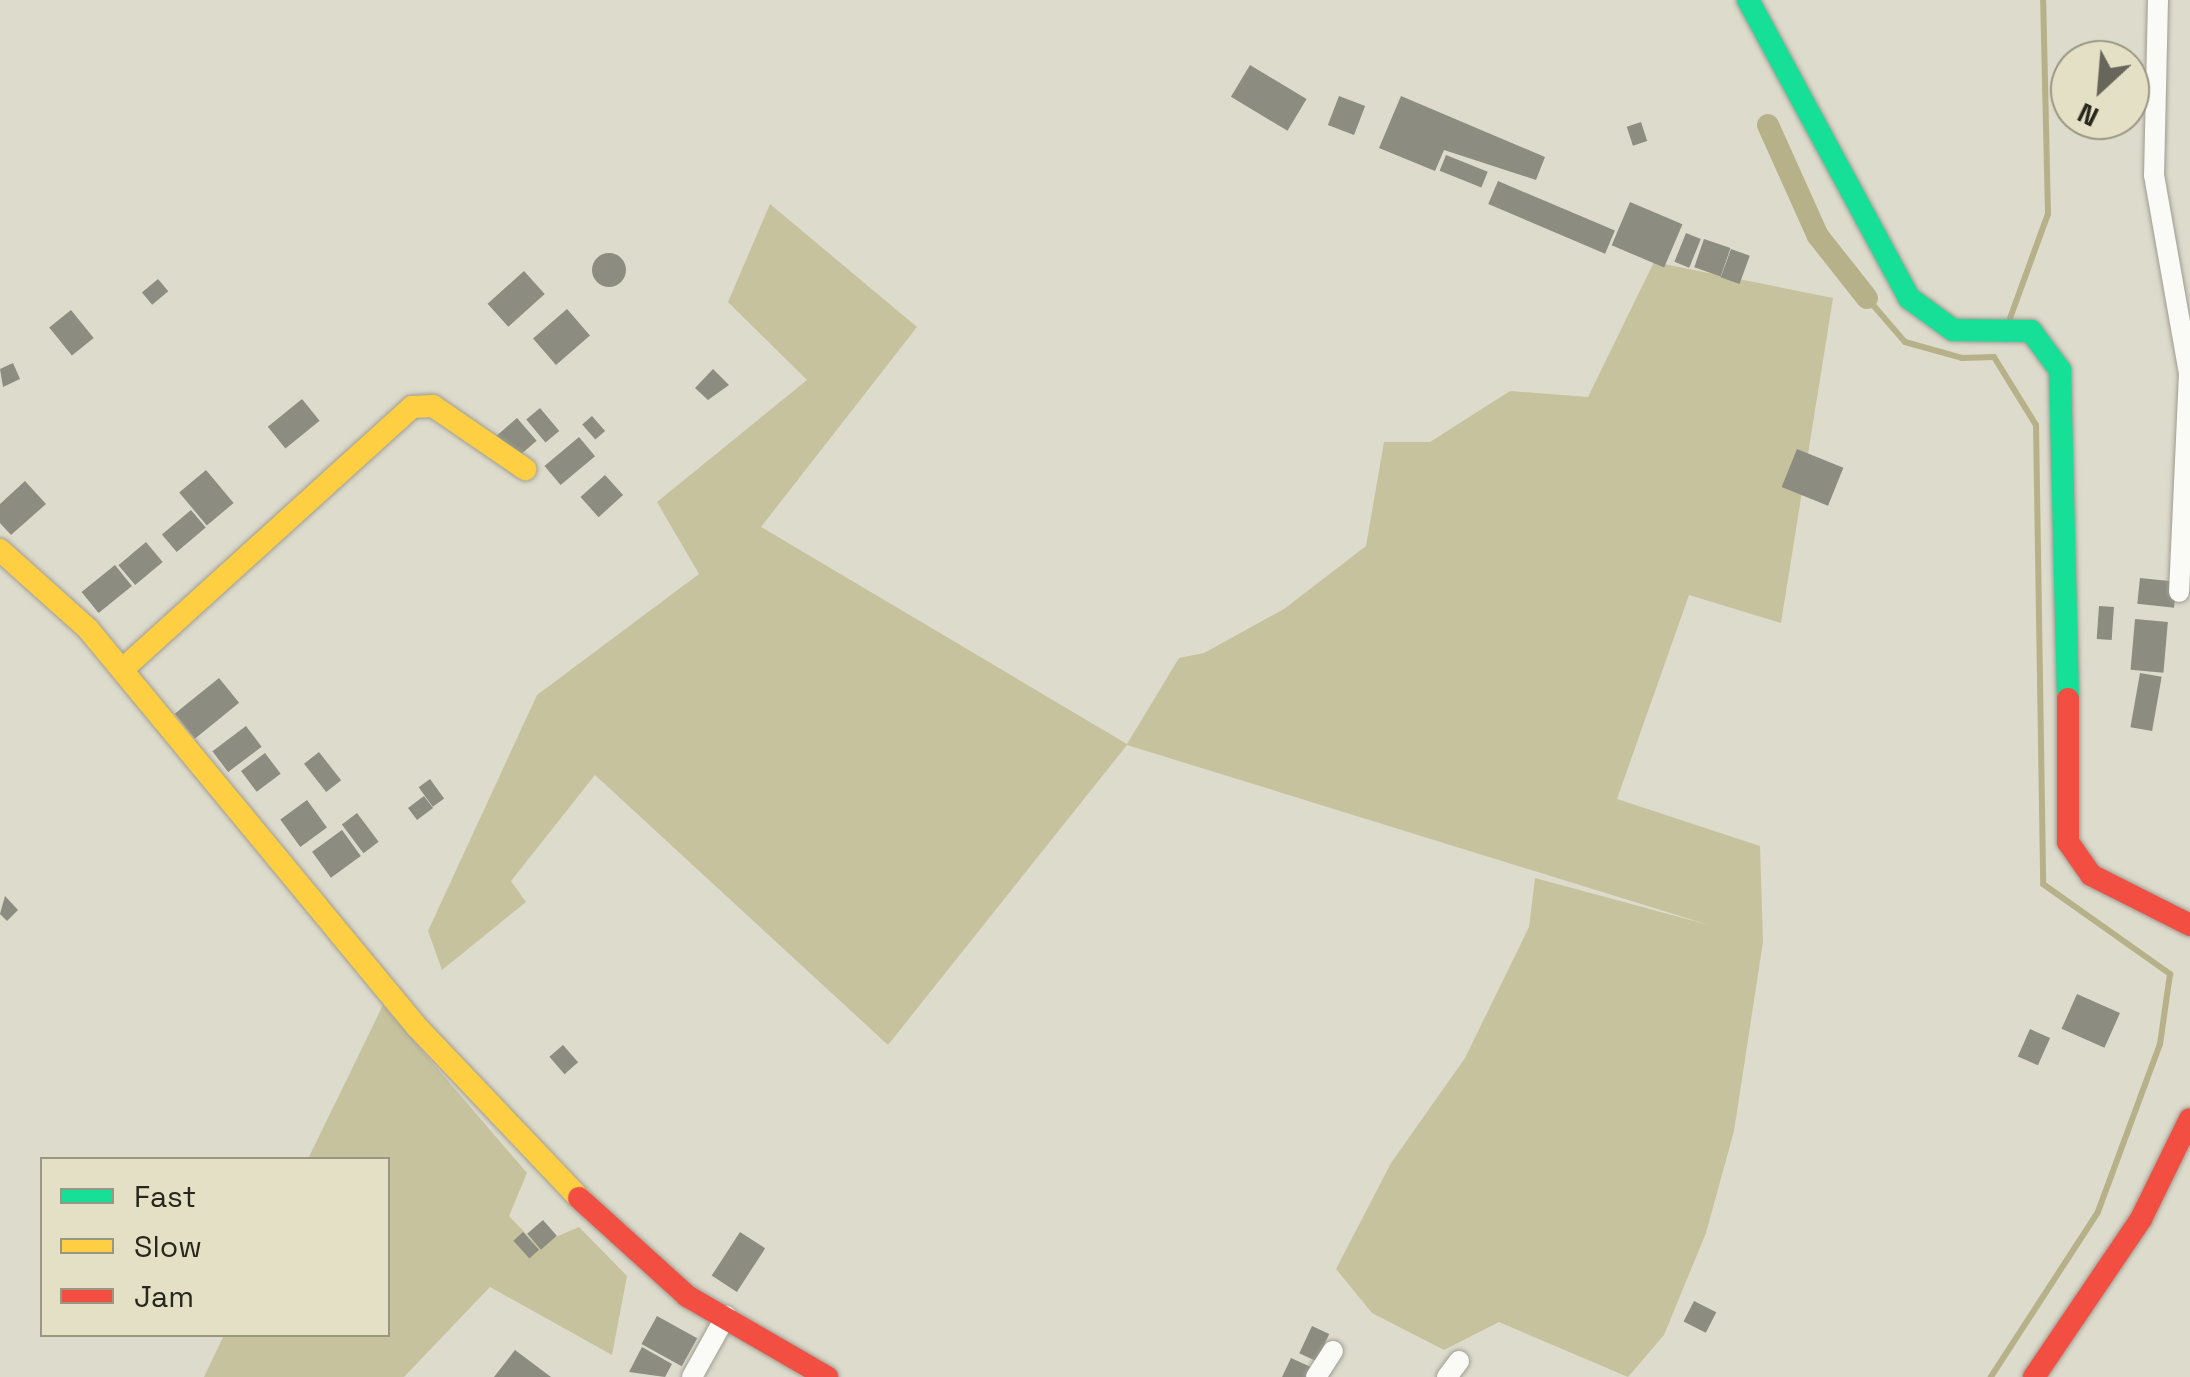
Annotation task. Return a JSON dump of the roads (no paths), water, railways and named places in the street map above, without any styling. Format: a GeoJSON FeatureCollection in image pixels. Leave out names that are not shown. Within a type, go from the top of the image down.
{"type":"FeatureCollection","features":[{"type":"Feature","properties":{"kind":"street"},"geometry":{"type":"LineString","coordinates":[[1748,0],[1909,298],[1952,330],[1976,327],[2031,331],[2060,370],[2068,456],[2068,842],[2091,875],[2190,925]]}},
{"type":"Feature","properties":{"kind":"street"},"geometry":{"type":"LineString","coordinates":[[2158,0],[2154,175],[2189,373],[2180,592]]}},
{"type":"Feature","properties":{"kind":"street"},"geometry":{"type":"LineString","coordinates":[[123,669],[412,406],[433,406],[525,469]]}},
{"type":"Feature","properties":{"kind":"street"},"geometry":{"type":"LineString","coordinates":[[0,550],[123,669],[417,1027],[646,1264],[827,1377]]}},
{"type":"Feature","properties":{"kind":"street"},"geometry":{"type":"LineString","coordinates":[[2034,1377],[2141,1219],[2190,1119]]}},
{"type":"Feature","properties":{"kind":"street"},"geometry":{"type":"LineString","coordinates":[[692,1377],[726,1316]]}},
{"type":"Feature","properties":{"kind":"street"},"geometry":{"type":"LineString","coordinates":[[1316,1377],[1333,1351]]}},
{"type":"Feature","properties":{"kind":"waterway"},"geometry":{"type":"LineString","coordinates":[[2009,321],[2048,214],[2043,0]]}},
{"type":"Feature","properties":{"kind":"waterway"},"geometry":{"type":"LineString","coordinates":[[1768,125],[1818,236],[1867,298]]}},
{"type":"Feature","properties":{"kind":"waterway"},"geometry":{"type":"LineString","coordinates":[[1867,298],[1905,342],[1962,358],[1994,357],[2036,425],[2043,884],[2170,974],[2160,1044],[2098,1212],[1991,1377]]}}]}
